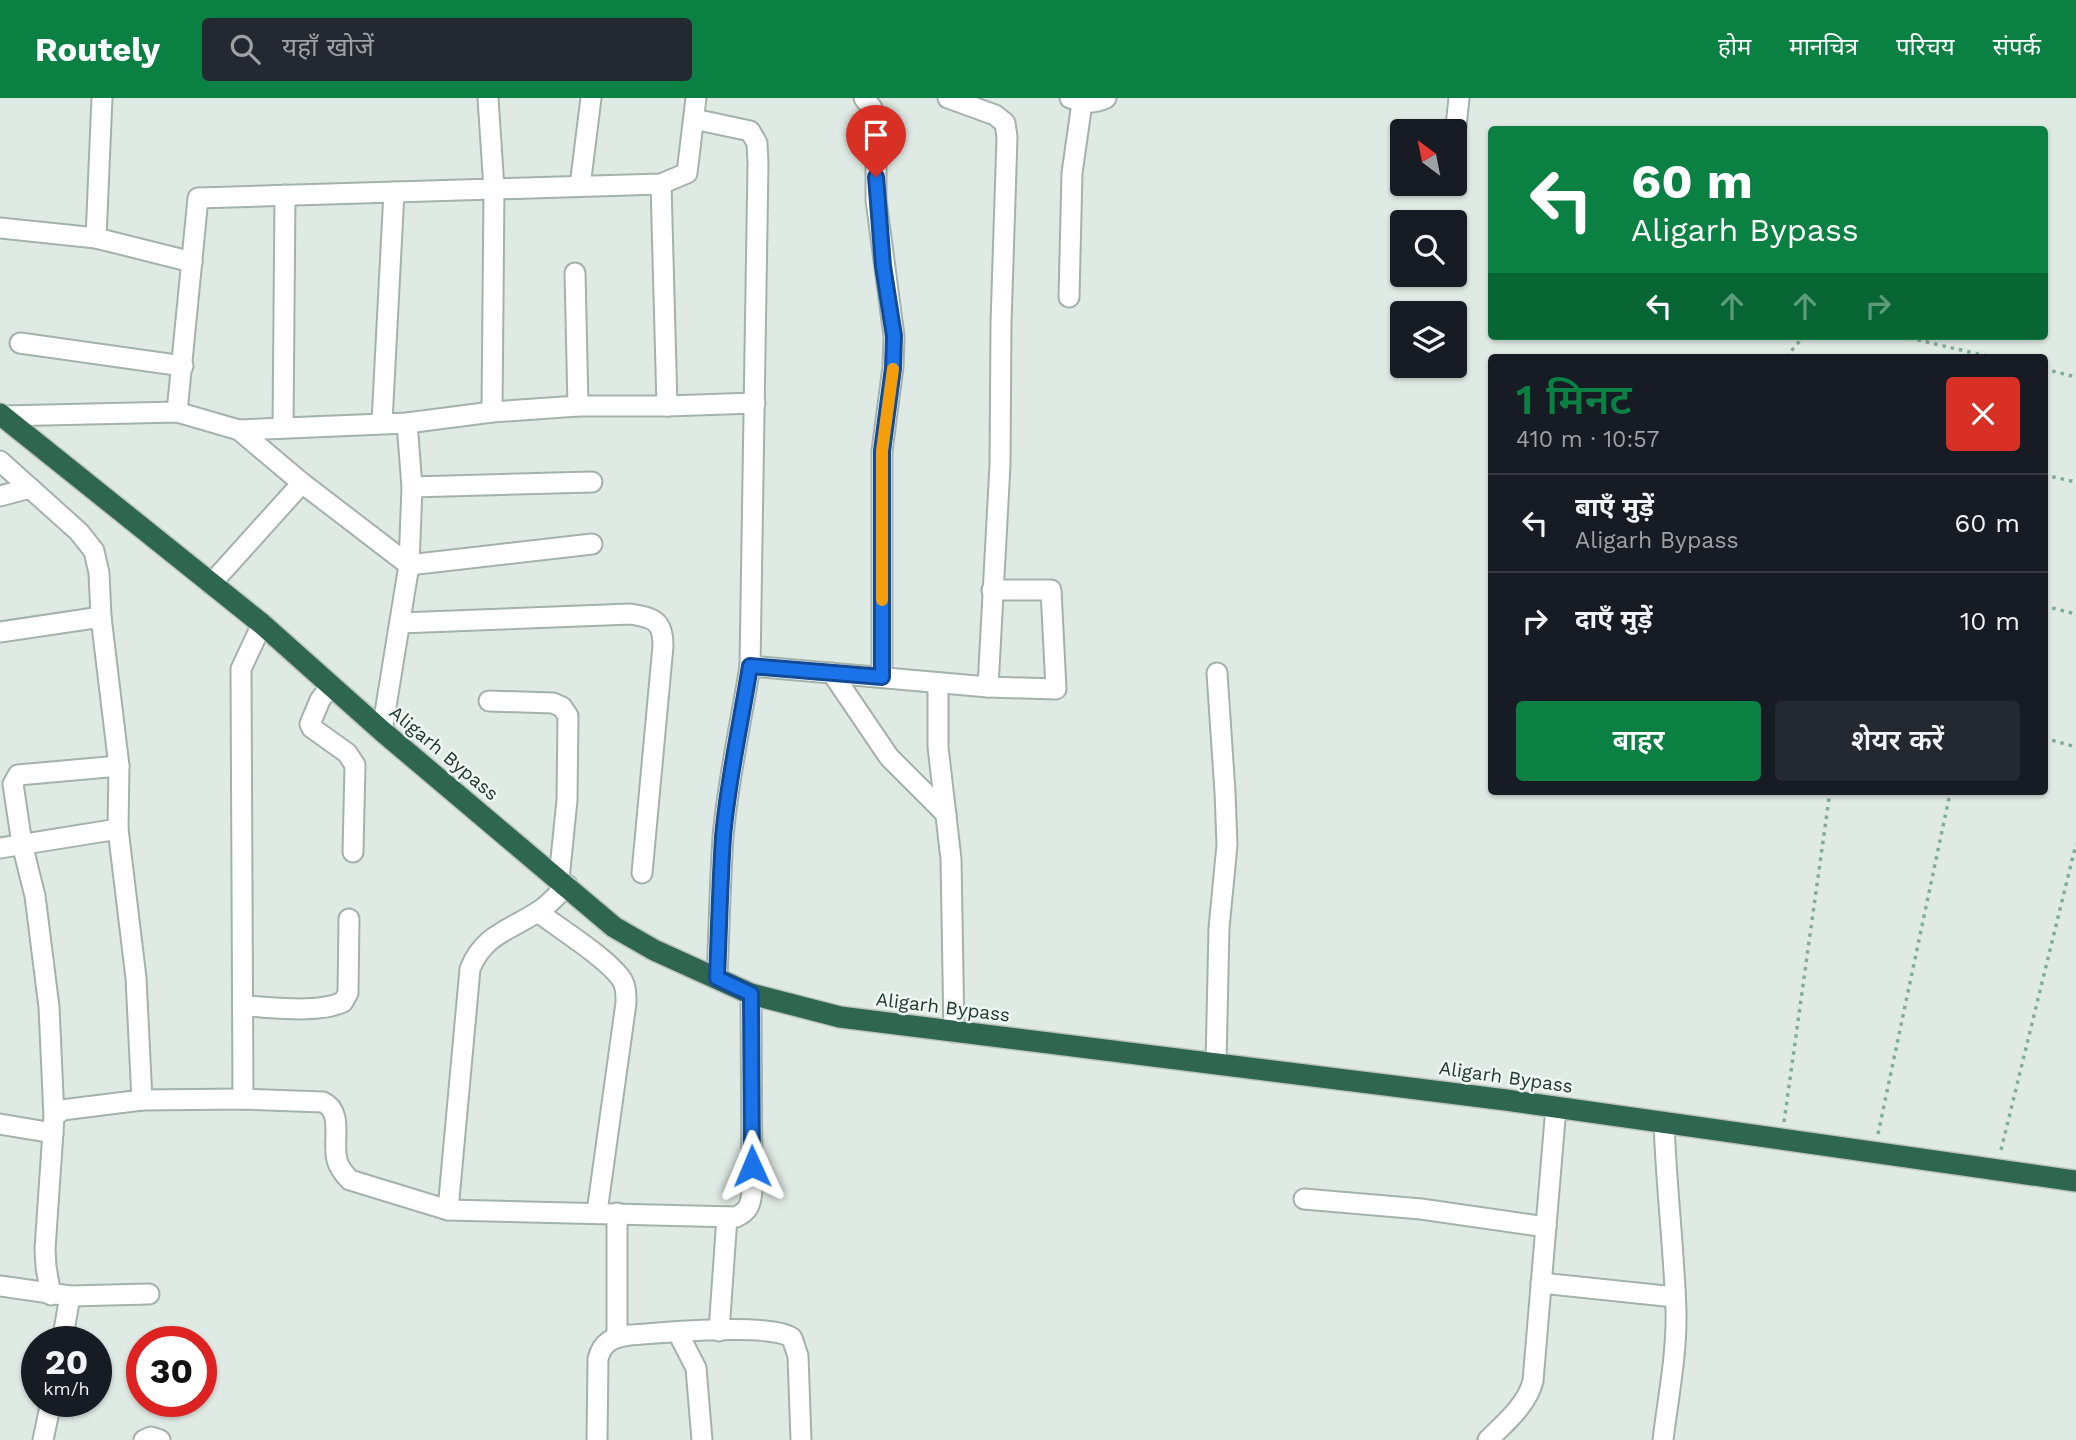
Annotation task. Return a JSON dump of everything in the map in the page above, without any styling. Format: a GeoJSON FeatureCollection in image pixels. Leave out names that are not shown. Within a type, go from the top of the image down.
{"type":"FeatureCollection","features":[{"type":"Feature","properties":{"kind":"highway","name":"Aligarh Bypass"},"geometry":{"type":"LineString","coordinates":[[2,415],[262,624],[325,693],[382,731],[562,886],[614,927],[654,950],[751,994],[840,1017],[1216,1063],[1554,1123],[1664,1122],[2076,1181]]}},
{"type":"Feature","properties":{"kind":"street"},"geometry":{"type":"LineString","coordinates":[[96,238],[102,98]]}},
{"type":"Feature","properties":{"kind":"street"},"geometry":{"type":"LineString","coordinates":[[488,98],[494,189],[492,412]]}},
{"type":"Feature","properties":{"kind":"street"},"geometry":{"type":"LineString","coordinates":[[580,186],[591,98]]}},
{"type":"Feature","properties":{"kind":"street"},"geometry":{"type":"LineString","coordinates":[[177,412],[198,198],[661,184],[687,173],[696,98]]}},
{"type":"Feature","properties":{"kind":"street"},"geometry":{"type":"LineString","coordinates":[[948,98],[995,114],[1005,122],[1007,137],[1000,465],[988,687]]}},
{"type":"Feature","properties":{"kind":"street"},"geometry":{"type":"LineString","coordinates":[[1069,297],[1076,100],[1096,103],[1105,98]]}},
{"type":"Feature","properties":{"kind":"street"},"geometry":{"type":"LineString","coordinates":[[868,99],[876,132],[876,200],[894,336],[893,368],[882,451],[882,677]]}},
{"type":"Feature","properties":{"kind":"street"},"geometry":{"type":"LineString","coordinates":[[1455,119],[1456,101]]}},
{"type":"Feature","properties":{"kind":"street"},"geometry":{"type":"LineString","coordinates":[[694,119],[750,131],[757,143],[750,666],[735,741],[723,837],[717,978]]}},
{"type":"Feature","properties":{"kind":"street"},"geometry":{"type":"LineString","coordinates":[[661,184],[667,406]]}},
{"type":"Feature","properties":{"kind":"street"},"geometry":{"type":"LineString","coordinates":[[382,422],[394,192]]}},
{"type":"Feature","properties":{"kind":"street"},"geometry":{"type":"LineString","coordinates":[[283,428],[285,195]]}},
{"type":"Feature","properties":{"kind":"street"},"geometry":{"type":"LineString","coordinates":[[0,228],[96,238],[192,262]]}},
{"type":"Feature","properties":{"kind":"street"},"geometry":{"type":"LineString","coordinates":[[575,272],[578,406]]}},
{"type":"Feature","properties":{"kind":"street"},"geometry":{"type":"LineString","coordinates":[[20,343],[183,366]]}},
{"type":"Feature","properties":{"kind":"street"},"geometry":{"type":"LineString","coordinates":[[2,415],[177,412],[239,430],[407,423],[492,412],[578,406],[755,403]]}},
{"type":"Feature","properties":{"kind":"street"},"geometry":{"type":"LineString","coordinates":[[382,731],[409,565],[412,487],[407,423]]}},
{"type":"Feature","properties":{"kind":"street"},"geometry":{"type":"LineString","coordinates":[[239,430],[409,565],[592,544]]}},
{"type":"Feature","properties":{"kind":"street"},"geometry":{"type":"LineString","coordinates":[[0,461],[79,532],[94,551],[99,573],[101,617],[119,766],[118,829],[136,978],[142,1100]]}},
{"type":"Feature","properties":{"kind":"street"},"geometry":{"type":"LineString","coordinates":[[211,584],[302,482]]}},
{"type":"Feature","properties":{"kind":"street"},"geometry":{"type":"LineString","coordinates":[[412,487],[592,482]]}},
{"type":"Feature","properties":{"kind":"street"},"geometry":{"type":"LineString","coordinates":[[0,496],[30,488]]}},
{"type":"Feature","properties":{"kind":"street"},"geometry":{"type":"LineString","coordinates":[[750,666],[988,687],[1056,689],[1051,590],[992,590]]}},
{"type":"Feature","properties":{"kind":"street"},"geometry":{"type":"LineString","coordinates":[[400,624],[631,614],[650,618],[658,623],[663,633],[663,646],[642,873]]}},
{"type":"Feature","properties":{"kind":"street"},"geometry":{"type":"LineString","coordinates":[[0,632],[101,617]]}},
{"type":"Feature","properties":{"kind":"street"},"geometry":{"type":"LineString","coordinates":[[243,1099],[241,669],[262,624]]}},
{"type":"Feature","properties":{"kind":"street"},"geometry":{"type":"LineString","coordinates":[[832,673],[889,757],[946,814]]}},
{"type":"Feature","properties":{"kind":"street"},"geometry":{"type":"LineString","coordinates":[[1216,1063],[1219,919],[1227,845],[1217,673]]}},
{"type":"Feature","properties":{"kind":"street"},"geometry":{"type":"LineString","coordinates":[[938,683],[938,747],[951,859],[954,1032]]}},
{"type":"Feature","properties":{"kind":"street"},"geometry":{"type":"LineString","coordinates":[[325,693],[311,719],[312,728],[347,753],[355,765],[354,852]]}},
{"type":"Feature","properties":{"kind":"street"},"geometry":{"type":"LineString","coordinates":[[447,1210],[470,969],[477,952],[493,937],[541,910],[562,886],[568,716],[562,707],[554,702],[489,701]]}},
{"type":"Feature","properties":{"kind":"street"},"geometry":{"type":"LineString","coordinates":[[62,1326],[61,1295],[46,1267],[45,1249],[53,1125],[50,1007],[35,896],[22,844],[13,784],[18,775],[119,766]]}},
{"type":"Feature","properties":{"kind":"street"},"geometry":{"type":"LineString","coordinates":[[0,848],[118,829]]}},
{"type":"Feature","properties":{"kind":"street"},"geometry":{"type":"LineString","coordinates":[[541,910],[610,966],[622,978],[626,989],[607,1212],[617,1336]]}},
{"type":"Feature","properties":{"kind":"street"},"geometry":{"type":"LineString","coordinates":[[243,1006],[313,1008],[333,1007],[343,1002],[348,993],[349,919]]}},
{"type":"Feature","properties":{"kind":"street"},"geometry":{"type":"LineString","coordinates":[[53,1125],[62,1110],[142,1100],[243,1099],[323,1102],[335,1112],[337,1159],[341,1170],[350,1180],[447,1210],[736,1217],[746,1212],[751,1203],[752,1190],[751,994]]}},
{"type":"Feature","properties":{"kind":"street"},"geometry":{"type":"LineString","coordinates":[[1662,1440],[1675,1349],[1675,1297],[1665,1177],[1664,1122]]}},
{"type":"Feature","properties":{"kind":"street"},"geometry":{"type":"LineString","coordinates":[[1488,1440],[1521,1406],[1531,1390],[1554,1123]]}},
{"type":"Feature","properties":{"kind":"street"},"geometry":{"type":"LineString","coordinates":[[0,1124],[53,1125]]}},
{"type":"Feature","properties":{"kind":"street"},"geometry":{"type":"LineString","coordinates":[[1304,1199],[1421,1209],[1546,1227]]}},
{"type":"Feature","properties":{"kind":"street"},"geometry":{"type":"LineString","coordinates":[[719,1331],[727,1217]]}},
{"type":"Feature","properties":{"kind":"street"},"geometry":{"type":"LineString","coordinates":[[1541,1283],[1675,1297]]}},
{"type":"Feature","properties":{"kind":"street"},"geometry":{"type":"LineString","coordinates":[[0,1286],[61,1295],[149,1294]]}},
{"type":"Feature","properties":{"kind":"street"},"geometry":{"type":"LineString","coordinates":[[597,1440],[598,1359],[607,1341],[617,1336],[719,1331],[777,1331],[792,1338],[798,1356],[801,1440]]}},
{"type":"Feature","properties":{"kind":"street"},"geometry":{"type":"LineString","coordinates":[[678,1332],[696,1367],[702,1440]]}},
{"type":"Feature","properties":{"kind":"street"},"geometry":{"type":"LineString","coordinates":[[44,1440],[48,1417]]}},
{"type":"Feature","properties":{"kind":"street"},"geometry":{"type":"LineString","coordinates":[[144,1440],[151,1437],[160,1440]]}},
{"type":"Feature","properties":{"kind":"path"},"geometry":{"type":"LineString","coordinates":[[1789,354],[1801,340]]}},
{"type":"Feature","properties":{"kind":"path"},"geometry":{"type":"LineString","coordinates":[[1918,340],[1979,354]]}},
{"type":"Feature","properties":{"kind":"path"},"geometry":{"type":"LineString","coordinates":[[2048,370],[2076,377]]}},
{"type":"Feature","properties":{"kind":"path"},"geometry":{"type":"LineString","coordinates":[[2048,476],[2076,482]]}},
{"type":"Feature","properties":{"kind":"path"},"geometry":{"type":"LineString","coordinates":[[2048,607],[2076,614]]}},
{"type":"Feature","properties":{"kind":"path"},"geometry":{"type":"LineString","coordinates":[[2048,739],[2076,747]]}},
{"type":"Feature","properties":{"kind":"path"},"geometry":{"type":"LineString","coordinates":[[1782,1137],[1829,795]]}},
{"type":"Feature","properties":{"kind":"path"},"geometry":{"type":"LineString","coordinates":[[1874,1153],[1950,798]]}},
{"type":"Feature","properties":{"kind":"path"},"geometry":{"type":"LineString","coordinates":[[1996,1169],[2076,844]]}},
{"type":"Feature","properties":{"kind":"slow traffic"},"geometry":{"type":"LineString","coordinates":[[882,600],[882,451],[893,369]]}},
{"type":"Feature","properties":{"kind":"route"},"geometry":{"type":"LineString","coordinates":[[752,1166],[751,994],[717,978],[723,837],[735,741],[750,666],[882,677],[882,451],[893,368],[894,336],[883,266],[876,177]]}}]}
